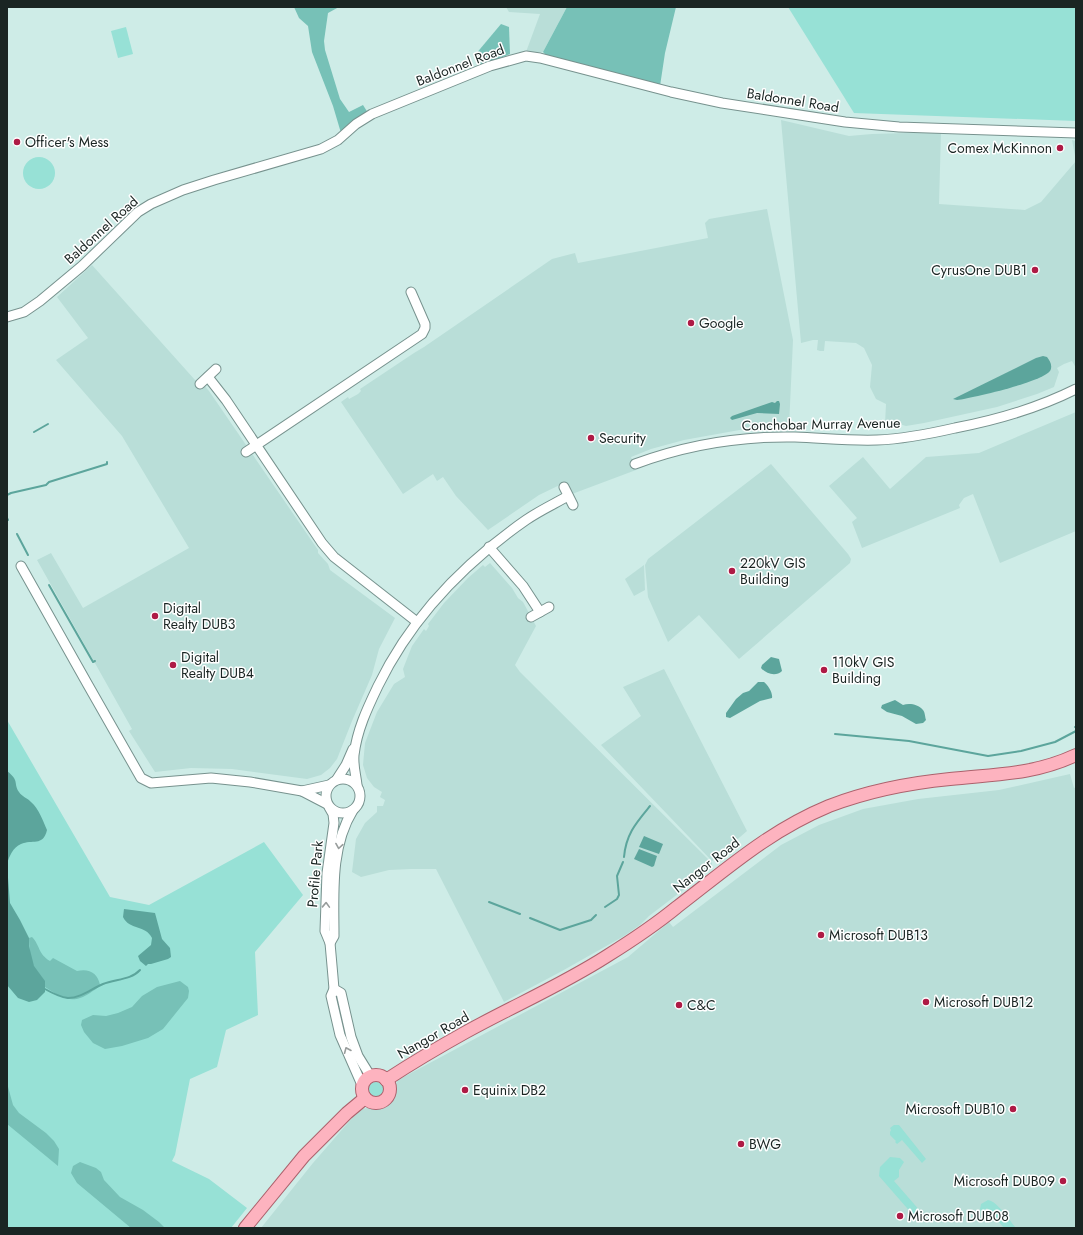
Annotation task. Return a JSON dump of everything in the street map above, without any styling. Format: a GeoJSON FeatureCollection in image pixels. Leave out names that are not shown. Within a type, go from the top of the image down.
{"type":"FeatureCollection","features":[{"type":"Feature","properties":{"kind":"main road","name":"Nangor Road"},"geometry":{"type":"LineString","coordinates":[[386,1080],[461,1035],[544,992],[604,958],[667,915],[754,847],[807,816],[841,802],[877,791],[907,785],[946,780],[1020,773],[1056,763],[1076,755]]}},
{"type":"Feature","properties":{"kind":"main road"},"geometry":{"type":"LineString","coordinates":[[379,1076],[386,1080],[389,1093],[384,1100],[376,1103],[368,1101],[365,1098],[362,1092],[367,1081],[379,1076]]}},
{"type":"Feature","properties":{"kind":"main road"},"geometry":{"type":"LineString","coordinates":[[246,1228],[304,1156],[347,1113],[365,1098]]}},
{"type":"Feature","properties":{"kind":"street","name":"Baldonnel Road"},"geometry":{"type":"LineString","coordinates":[[7,318],[24,312],[40,301],[82,266],[138,212],[151,204],[183,190],[321,149],[338,140],[356,124],[378,112],[490,66],[526,56],[540,58],[671,92],[722,103],[845,122],[899,127],[1076,133]]}},
{"type":"Feature","properties":{"kind":"street"},"geometry":{"type":"LineString","coordinates":[[246,452],[422,334],[425,324],[411,292]]}},
{"type":"Feature","properties":{"kind":"street"},"geometry":{"type":"LineString","coordinates":[[200,384],[216,369]]}},
{"type":"Feature","properties":{"kind":"street"},"geometry":{"type":"LineString","coordinates":[[208,377],[226,400],[317,536],[334,556],[417,622]]}},
{"type":"Feature","properties":{"kind":"street","name":"Conchobar Murray Avenue"},"geometry":{"type":"LineString","coordinates":[[635,464],[654,457],[695,447],[740,439],[795,437],[877,440],[923,435],[997,419],[1031,408],[1076,389]]}},
{"type":"Feature","properties":{"kind":"street"},"geometry":{"type":"LineString","coordinates":[[302,791],[329,785],[337,779],[346,765],[356,742],[367,709],[388,666],[417,622],[438,595],[489,547],[527,520],[570,500],[564,487]]}},
{"type":"Feature","properties":{"kind":"street"},"geometry":{"type":"LineString","coordinates":[[489,547],[522,586],[540,612]]}},
{"type":"Feature","properties":{"kind":"street"},"geometry":{"type":"LineString","coordinates":[[21,566],[141,778],[152,783],[211,778],[250,782],[302,791],[338,813],[344,814],[354,810],[360,798],[354,767],[356,742]]}},
{"type":"Feature","properties":{"kind":"street"},"geometry":{"type":"LineString","coordinates":[[531,617],[549,607]]}},
{"type":"Feature","properties":{"kind":"street"},"geometry":{"type":"LineString","coordinates":[[337,779],[349,779],[357,785]]}},
{"type":"Feature","properties":{"kind":"street"},"geometry":{"type":"LineString","coordinates":[[328,806],[325,795],[329,785]]}},
{"type":"Feature","properties":{"kind":"street","name":"Profile Park"},"geometry":{"type":"LineString","coordinates":[[328,806],[333,814],[334,823],[327,873],[325,931],[330,943],[334,989],[331,996],[340,1035],[367,1081]]}},
{"type":"Feature","properties":{"kind":"street","name":"Profile Park"},"geometry":{"type":"LineString","coordinates":[[330,943],[334,936],[334,875],[341,837],[346,822],[354,810]]}},
{"type":"Feature","properties":{"kind":"shaded area"},"geometry":{"type":"Polygon","coordinates":[[[294,7],[339,7],[328,13],[324,41],[325,50],[340,99],[349,112],[363,105],[368,113],[341,133],[333,106],[312,52],[308,26],[299,18],[294,7]]]}},
{"type":"Feature","properties":{"kind":"shaded area"},"geometry":{"type":"Polygon","coordinates":[[[506,7],[567,7],[543,52],[526,52],[540,14],[509,12],[506,7]]]}},
{"type":"Feature","properties":{"kind":"shaded area"},"geometry":{"type":"Polygon","coordinates":[[[567,7],[676,7],[665,53],[660,86],[548,57],[543,52],[567,7]]]}},
{"type":"Feature","properties":{"kind":"shaded area"},"geometry":{"type":"Polygon","coordinates":[[[501,24],[509,27],[510,54],[481,66],[475,55],[501,24]]]}},
{"type":"Feature","properties":{"kind":"shaded area"},"geometry":{"type":"Polygon","coordinates":[[[781,120],[849,136],[941,132],[939,204],[1025,210],[1041,202],[1076,161],[1076,368],[1072,361],[1064,364],[1057,368],[1059,372],[1054,387],[997,407],[906,426],[896,423],[885,424],[886,404],[876,399],[870,387],[872,365],[864,348],[856,343],[825,341],[824,351],[820,351],[817,350],[818,340],[801,343],[781,120]]]}},
{"type":"Feature","properties":{"kind":"shaded area"},"geometry":{"type":"Polygon","coordinates":[[[1072,140],[1076,141],[1076,161],[1072,140]]]}},
{"type":"Feature","properties":{"kind":"shaded area"},"geometry":{"type":"Polygon","coordinates":[[[767,209],[793,340],[789,427],[745,429],[684,440],[651,449],[631,457],[636,470],[572,494],[566,482],[539,495],[488,530],[456,496],[443,477],[437,481],[433,474],[403,494],[341,402],[348,397],[349,399],[358,394],[361,391],[360,389],[552,259],[575,253],[578,263],[708,238],[705,223],[709,219],[767,209]]]}},
{"type":"Feature","properties":{"kind":"shaded area"},"geometry":{"type":"Polygon","coordinates":[[[92,265],[195,380],[198,380],[209,391],[318,550],[318,553],[328,564],[330,570],[395,618],[379,649],[372,675],[337,759],[330,768],[321,775],[307,779],[232,769],[191,768],[155,772],[129,731],[132,729],[37,560],[51,553],[83,608],[189,548],[122,436],[56,360],[88,338],[57,297],[92,265]]]}},
{"type":"Feature","properties":{"kind":"shaded area"},"geometry":{"type":"Polygon","coordinates":[[[1043,356],[1047,357],[1051,365],[1051,369],[1044,375],[1034,380],[991,393],[957,400],[953,399],[1036,358],[1043,356]]]}},
{"type":"Feature","properties":{"kind":"shaded area"},"geometry":{"type":"Polygon","coordinates":[[[779,401],[780,404],[779,414],[757,413],[732,420],[730,418],[772,402],[775,403],[779,401]]]}},
{"type":"Feature","properties":{"kind":"shaded area"},"geometry":{"type":"Polygon","coordinates":[[[1076,412],[1076,531],[1000,563],[973,494],[964,498],[959,505],[960,508],[862,548],[852,522],[857,518],[829,486],[863,457],[890,489],[926,457],[979,453],[1076,412]]]}},
{"type":"Feature","properties":{"kind":"shaded area"},"geometry":{"type":"Polygon","coordinates":[[[771,464],[848,554],[851,559],[850,563],[739,659],[699,615],[668,642],[648,597],[645,565],[648,559],[771,464]]]}},
{"type":"Feature","properties":{"kind":"shaded area"},"geometry":{"type":"Polygon","coordinates":[[[490,563],[512,588],[518,598],[523,602],[536,626],[515,665],[520,672],[712,863],[712,868],[624,936],[504,1002],[436,869],[389,870],[361,877],[352,872],[356,839],[365,823],[377,812],[377,806],[383,806],[385,800],[380,797],[382,792],[374,787],[367,778],[363,765],[365,743],[377,712],[394,684],[405,677],[403,669],[412,646],[424,629],[426,631],[429,626],[428,624],[444,603],[468,578],[483,565],[485,567],[490,563]]]}},
{"type":"Feature","properties":{"kind":"shaded area"},"geometry":{"type":"Polygon","coordinates":[[[644,565],[645,590],[634,596],[625,579],[644,565]]]}},
{"type":"Feature","properties":{"kind":"shaded area"},"geometry":{"type":"Polygon","coordinates":[[[771,657],[779,659],[782,671],[780,673],[771,674],[761,668],[762,665],[771,657]]]}},
{"type":"Feature","properties":{"kind":"shaded area"},"geometry":{"type":"Polygon","coordinates":[[[664,669],[747,831],[712,861],[601,745],[641,716],[623,687],[664,669]]]}},
{"type":"Feature","properties":{"kind":"shaded area"},"geometry":{"type":"Polygon","coordinates":[[[758,682],[764,682],[767,685],[771,692],[772,698],[760,701],[730,718],[726,717],[726,713],[736,699],[743,693],[749,691],[758,682]]]}},
{"type":"Feature","properties":{"kind":"shaded area"},"geometry":{"type":"Polygon","coordinates":[[[895,700],[903,705],[911,704],[919,706],[924,711],[926,720],[923,723],[916,724],[902,716],[887,712],[881,708],[882,705],[895,700]]]}},
{"type":"Feature","properties":{"kind":"shaded area"},"geometry":{"type":"Polygon","coordinates":[[[7,771],[14,777],[20,794],[30,801],[36,808],[47,830],[43,839],[40,841],[18,845],[10,855],[7,864],[7,771]]]}},
{"type":"Feature","properties":{"kind":"shaded area"},"geometry":{"type":"Polygon","coordinates":[[[1070,774],[1074,788],[1076,787],[1076,1228],[261,1228],[313,1163],[360,1109],[384,1106],[392,1100],[393,1089],[398,1080],[628,957],[669,922],[673,927],[781,845],[819,825],[863,809],[918,799],[999,790],[1070,774]]]}},
{"type":"Feature","properties":{"kind":"shaded area"},"geometry":{"type":"Polygon","coordinates":[[[644,836],[663,844],[659,854],[639,847],[644,836]]]}},
{"type":"Feature","properties":{"kind":"shaded area"},"geometry":{"type":"Polygon","coordinates":[[[639,849],[657,856],[654,866],[652,867],[634,859],[639,849]]]}},
{"type":"Feature","properties":{"kind":"shaded area"},"geometry":{"type":"Polygon","coordinates":[[[7,865],[10,903],[29,938],[29,946],[34,966],[45,981],[45,992],[37,1000],[29,1002],[18,998],[7,985],[7,865]]]}},
{"type":"Feature","properties":{"kind":"shaded area"},"geometry":{"type":"Polygon","coordinates":[[[124,909],[155,913],[162,939],[170,948],[171,957],[148,964],[146,966],[140,961],[138,956],[151,945],[152,938],[146,931],[129,924],[126,921],[123,917],[124,909]]]}},
{"type":"Feature","properties":{"kind":"shaded area"},"geometry":{"type":"Polygon","coordinates":[[[32,937],[43,955],[50,961],[53,958],[77,971],[85,970],[92,972],[97,977],[100,985],[84,997],[78,999],[67,999],[45,987],[43,979],[34,967],[32,960],[29,938],[32,937]]]}},
{"type":"Feature","properties":{"kind":"shaded area"},"geometry":{"type":"Polygon","coordinates":[[[180,981],[188,987],[188,998],[163,1029],[148,1038],[122,1046],[105,1049],[93,1043],[84,1032],[81,1025],[82,1020],[93,1015],[106,1016],[118,1013],[132,1007],[142,996],[157,987],[180,981]]]}},
{"type":"Feature","properties":{"kind":"shaded area"},"geometry":{"type":"Polygon","coordinates":[[[7,1083],[13,1105],[19,1113],[46,1133],[59,1149],[58,1166],[7,1124],[7,1083]]]}},
{"type":"Feature","properties":{"kind":"shaded area"},"geometry":{"type":"Polygon","coordinates":[[[80,1162],[96,1168],[101,1172],[104,1180],[120,1197],[143,1210],[165,1228],[131,1228],[77,1183],[71,1173],[73,1166],[80,1162]]]}},
{"type":"Feature","properties":{"kind":"green space"},"geometry":{"type":"Polygon","coordinates":[[[788,7],[1076,7],[1076,121],[854,113],[788,7]]]}},
{"type":"Feature","properties":{"kind":"green space"},"geometry":{"type":"Polygon","coordinates":[[[126,27],[133,54],[118,58],[111,31],[126,27]]]}},
{"type":"Feature","properties":{"kind":"green space"},"geometry":{"type":"Polygon","coordinates":[[[39,157],[45,158],[52,164],[55,173],[54,179],[48,186],[39,189],[33,188],[26,182],[23,173],[24,167],[30,160],[39,157]]]}},
{"type":"Feature","properties":{"kind":"green space"},"geometry":{"type":"Polygon","coordinates":[[[7,720],[110,897],[149,905],[264,842],[303,895],[255,952],[258,1015],[226,1030],[217,1067],[190,1079],[175,1155],[172,1161],[209,1179],[247,1208],[231,1228],[7,1228],[7,720]]]}},
{"type":"Feature","properties":{"kind":"green space"},"geometry":{"type":"Polygon","coordinates":[[[373,1082],[379,1082],[384,1087],[382,1096],[379,1098],[373,1098],[368,1093],[368,1087],[373,1082]]]}},
{"type":"Feature","properties":{"kind":"green space"},"geometry":{"type":"Polygon","coordinates":[[[894,1125],[899,1125],[926,1159],[922,1163],[902,1140],[897,1144],[895,1142],[896,1141],[890,1135],[890,1128],[894,1125]]]}},
{"type":"Feature","properties":{"kind":"green space"},"geometry":{"type":"Polygon","coordinates":[[[890,1157],[900,1158],[904,1162],[899,1170],[899,1177],[894,1181],[921,1212],[918,1215],[923,1221],[920,1223],[879,1176],[880,1167],[890,1157]]]}},
{"type":"Feature","properties":{"kind":"green space"},"geometry":{"type":"Polygon","coordinates":[[[988,1200],[992,1201],[999,1207],[1016,1228],[1004,1228],[987,1208],[982,1213],[980,1209],[981,1204],[988,1200]]]}},
{"type":"Feature","properties":{"kind":"waterway"},"geometry":{"type":"LineString","coordinates":[[34,432],[48,424]]}},
{"type":"Feature","properties":{"kind":"waterway"},"geometry":{"type":"LineString","coordinates":[[7,495],[46,485],[49,482],[107,464],[107,462]]}},
{"type":"Feature","properties":{"kind":"waterway"},"geometry":{"type":"LineString","coordinates":[[17,534],[28,555]]}},
{"type":"Feature","properties":{"kind":"waterway"},"geometry":{"type":"LineString","coordinates":[[49,585],[93,662],[95,661]]}},
{"type":"Feature","properties":{"kind":"waterway"},"geometry":{"type":"LineString","coordinates":[[835,734],[909,741],[988,756],[1021,751],[1055,742],[1076,731]]}},
{"type":"Feature","properties":{"kind":"waterway"},"geometry":{"type":"LineString","coordinates":[[624,857],[625,849],[632,829],[650,806]]}},
{"type":"Feature","properties":{"kind":"waterway"},"geometry":{"type":"LineString","coordinates":[[605,907],[617,899],[619,895],[617,876],[623,862]]}},
{"type":"Feature","properties":{"kind":"waterway"},"geometry":{"type":"LineString","coordinates":[[489,902],[520,914]]}},
{"type":"Feature","properties":{"kind":"waterway"},"geometry":{"type":"LineString","coordinates":[[530,918],[560,930],[591,920],[596,915]]}},
{"type":"Feature","properties":{"kind":"waterway"},"geometry":{"type":"LineString","coordinates":[[45,989],[62,997],[73,998],[108,982],[128,978],[140,970]]}},
{"type":"Feature","properties":{"kind":"place","name":"Officer's Mess"},"geometry":{"type":"Point","coordinates":[17,142]}},
{"type":"Feature","properties":{"kind":"place","name":"Comex McKinnon"},"geometry":{"type":"Point","coordinates":[1060,148]}},
{"type":"Feature","properties":{"kind":"place","name":"CyrusOne DUB1"},"geometry":{"type":"Point","coordinates":[1035,270]}},
{"type":"Feature","properties":{"kind":"place","name":"Google"},"geometry":{"type":"Point","coordinates":[691,323]}},
{"type":"Feature","properties":{"kind":"place","name":"Security"},"geometry":{"type":"Point","coordinates":[591,438]}},
{"type":"Feature","properties":{"kind":"place","name":"220kV GIS Building"},"geometry":{"type":"Point","coordinates":[732,571]}},
{"type":"Feature","properties":{"kind":"place","name":"Digital Realty DUB3"},"geometry":{"type":"Point","coordinates":[155,616]}},
{"type":"Feature","properties":{"kind":"place","name":"Digital Realty DUB4"},"geometry":{"type":"Point","coordinates":[173,665]}},
{"type":"Feature","properties":{"kind":"place","name":"110kV GIS Building"},"geometry":{"type":"Point","coordinates":[824,670]}},
{"type":"Feature","properties":{"kind":"place","name":"Microsoft DUB13"},"geometry":{"type":"Point","coordinates":[821,935]}},
{"type":"Feature","properties":{"kind":"place","name":"Microsoft DUB12"},"geometry":{"type":"Point","coordinates":[926,1002]}},
{"type":"Feature","properties":{"kind":"place","name":"C&C"},"geometry":{"type":"Point","coordinates":[679,1005]}},
{"type":"Feature","properties":{"kind":"place","name":"Equinix DB2"},"geometry":{"type":"Point","coordinates":[465,1090]}},
{"type":"Feature","properties":{"kind":"place","name":"Microsoft DUB10"},"geometry":{"type":"Point","coordinates":[1013,1109]}},
{"type":"Feature","properties":{"kind":"place","name":"BWG"},"geometry":{"type":"Point","coordinates":[741,1144]}},
{"type":"Feature","properties":{"kind":"place","name":"Microsoft DUB09"},"geometry":{"type":"Point","coordinates":[1063,1181]}},
{"type":"Feature","properties":{"kind":"place","name":"Microsoft DUB08"},"geometry":{"type":"Point","coordinates":[900,1216]}}]}
